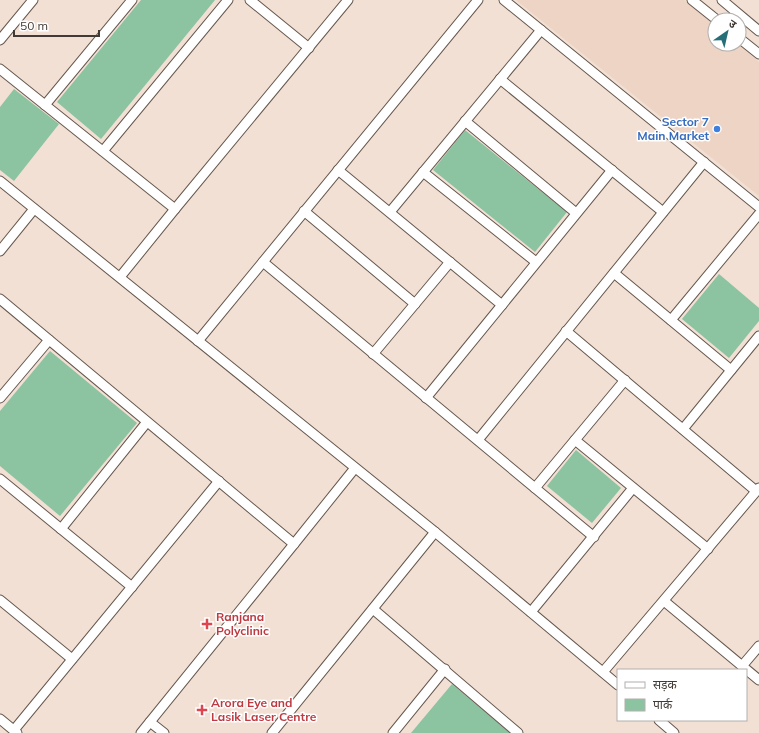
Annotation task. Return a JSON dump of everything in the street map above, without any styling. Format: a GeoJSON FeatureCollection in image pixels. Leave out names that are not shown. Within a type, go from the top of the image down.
{"type":"FeatureCollection","features":[{"type":"Feature","properties":{"kind":"street"},"geometry":{"type":"LineString","coordinates":[[0,40],[33,0]]}},
{"type":"Feature","properties":{"kind":"street"},"geometry":{"type":"LineString","coordinates":[[45,105],[132,0]]}},
{"type":"Feature","properties":{"kind":"street"},"geometry":{"type":"LineString","coordinates":[[103,151],[228,0]]}},
{"type":"Feature","properties":{"kind":"street"},"geometry":{"type":"LineString","coordinates":[[250,0],[308,48]]}},
{"type":"Feature","properties":{"kind":"street"},"geometry":{"type":"LineString","coordinates":[[120,278],[175,209],[348,0]]}},
{"type":"Feature","properties":{"kind":"street"},"geometry":{"type":"LineString","coordinates":[[198,341],[478,0]]}},
{"type":"Feature","properties":{"kind":"street"},"geometry":{"type":"LineString","coordinates":[[504,0],[759,207]]}},
{"type":"Feature","properties":{"kind":"street"},"geometry":{"type":"LineString","coordinates":[[692,0],[707,12]]}},
{"type":"Feature","properties":{"kind":"street"},"geometry":{"type":"LineString","coordinates":[[722,0],[759,31]]}},
{"type":"Feature","properties":{"kind":"street"},"geometry":{"type":"LineString","coordinates":[[390,212],[541,30]]}},
{"type":"Feature","properties":{"kind":"street"},"geometry":{"type":"LineString","coordinates":[[747,44],[759,54]]}},
{"type":"Feature","properties":{"kind":"street"},"geometry":{"type":"LineString","coordinates":[[0,69],[175,209]]}},
{"type":"Feature","properties":{"kind":"street"},"geometry":{"type":"LineString","coordinates":[[500,79],[663,212]]}},
{"type":"Feature","properties":{"kind":"street"},"geometry":{"type":"LineString","coordinates":[[465,121],[576,213]]}},
{"type":"Feature","properties":{"kind":"street"},"geometry":{"type":"LineString","coordinates":[[478,440],[704,162]]}},
{"type":"Feature","properties":{"kind":"street"},"geometry":{"type":"LineString","coordinates":[[338,170],[502,305]]}},
{"type":"Feature","properties":{"kind":"street"},"geometry":{"type":"LineString","coordinates":[[426,398],[612,170]]}},
{"type":"Feature","properties":{"kind":"street"},"geometry":{"type":"LineString","coordinates":[[423,172],[536,262]]}},
{"type":"Feature","properties":{"kind":"street"},"geometry":{"type":"LineString","coordinates":[[0,181],[435,532],[617,684]]}},
{"type":"Feature","properties":{"kind":"street"},"geometry":{"type":"LineString","coordinates":[[0,250],[34,209]]}},
{"type":"Feature","properties":{"kind":"street"},"geometry":{"type":"LineString","coordinates":[[304,211],[415,304]]}},
{"type":"Feature","properties":{"kind":"street"},"geometry":{"type":"LineString","coordinates":[[671,320],[759,214]]}},
{"type":"Feature","properties":{"kind":"street"},"geometry":{"type":"LineString","coordinates":[[263,262],[594,536]]}},
{"type":"Feature","properties":{"kind":"street"},"geometry":{"type":"LineString","coordinates":[[373,354],[450,262]]}},
{"type":"Feature","properties":{"kind":"street"},"geometry":{"type":"LineString","coordinates":[[614,273],[731,370]]}},
{"type":"Feature","properties":{"kind":"street"},"geometry":{"type":"LineString","coordinates":[[0,299],[294,544]]}},
{"type":"Feature","properties":{"kind":"street"},"geometry":{"type":"LineString","coordinates":[[566,331],[682,429],[758,489],[603,672]]}},
{"type":"Feature","properties":{"kind":"street"},"geometry":{"type":"LineString","coordinates":[[682,429],[759,336]]}},
{"type":"Feature","properties":{"kind":"street"},"geometry":{"type":"LineString","coordinates":[[0,398],[49,340]]}},
{"type":"Feature","properties":{"kind":"street"},"geometry":{"type":"LineString","coordinates":[[535,488],[624,380]]}},
{"type":"Feature","properties":{"kind":"street"},"geometry":{"type":"LineString","coordinates":[[61,529],[147,422]]}},
{"type":"Feature","properties":{"kind":"street"},"geometry":{"type":"LineString","coordinates":[[575,440],[708,549]]}},
{"type":"Feature","properties":{"kind":"street"},"geometry":{"type":"LineString","coordinates":[[141,733],[355,468]]}},
{"type":"Feature","properties":{"kind":"street"},"geometry":{"type":"LineString","coordinates":[[0,479],[132,587]]}},
{"type":"Feature","properties":{"kind":"street"},"geometry":{"type":"LineString","coordinates":[[0,719],[16,732],[72,659],[219,481]]}},
{"type":"Feature","properties":{"kind":"street"},"geometry":{"type":"LineString","coordinates":[[531,612],[633,488]]}},
{"type":"Feature","properties":{"kind":"street"},"geometry":{"type":"LineString","coordinates":[[272,733],[435,532]]}},
{"type":"Feature","properties":{"kind":"street"},"geometry":{"type":"LineString","coordinates":[[0,600],[72,659]]}},
{"type":"Feature","properties":{"kind":"street"},"geometry":{"type":"LineString","coordinates":[[664,601],[746,669]]}},
{"type":"Feature","properties":{"kind":"street"},"geometry":{"type":"LineString","coordinates":[[373,609],[518,733]]}},
{"type":"Feature","properties":{"kind":"street"},"geometry":{"type":"LineString","coordinates":[[742,666],[759,646]]}},
{"type":"Feature","properties":{"kind":"street"},"geometry":{"type":"LineString","coordinates":[[393,733],[445,669]]}},
{"type":"Feature","properties":{"kind":"street"},"geometry":{"type":"LineString","coordinates":[[747,670],[759,680]]}},
{"type":"Feature","properties":{"kind":"street"},"geometry":{"type":"LineString","coordinates":[[660,721],[674,733]]}},
{"type":"Feature","properties":{"kind":"street"},"geometry":{"type":"LineString","coordinates":[[150,722],[164,733]]}},
{"type":"Feature","properties":{"kind":"shaded area","name":"Sector 7 Main Market"},"geometry":{"type":"Polygon","coordinates":[[[516,0],[684,0],[707,19],[707,52],[747,52],[759,62],[759,196],[516,0]]]}},
{"type":"Feature","properties":{"kind":"green space"},"geometry":{"type":"Polygon","coordinates":[[[141,0],[215,0],[101,139],[57,102],[141,0]]]}},
{"type":"Feature","properties":{"kind":"green space"},"geometry":{"type":"Polygon","coordinates":[[[14,89],[59,124],[14,181],[0,170],[0,107],[14,89]]]}},
{"type":"Feature","properties":{"kind":"green space"},"geometry":{"type":"Polygon","coordinates":[[[465,130],[567,212],[535,252],[433,170],[465,130]]]}},
{"type":"Feature","properties":{"kind":"green space"},"geometry":{"type":"Polygon","coordinates":[[[719,274],[759,308],[759,321],[729,358],[682,319],[719,274]]]}},
{"type":"Feature","properties":{"kind":"green space"},"geometry":{"type":"Polygon","coordinates":[[[50,351],[137,423],[60,516],[0,466],[0,411],[50,351]]]}},
{"type":"Feature","properties":{"kind":"green space"},"geometry":{"type":"Polygon","coordinates":[[[576,450],[621,488],[592,523],[547,486],[576,450]]]}},
{"type":"Feature","properties":{"kind":"green space"},"geometry":{"type":"Polygon","coordinates":[[[452,684],[510,733],[411,733],[452,684]]]}},
{"type":"Feature","properties":{"kind":"place","name":"Sector 7 Main Market"},"geometry":{"type":"Point","coordinates":[717,129]}},
{"type":"Feature","properties":{"kind":"place","name":"Ranjana Polyclinic"},"geometry":{"type":"Point","coordinates":[207,624]}},
{"type":"Feature","properties":{"kind":"place","name":"Arora Eye and Lasik Laser Centre"},"geometry":{"type":"Point","coordinates":[202,710]}}]}
